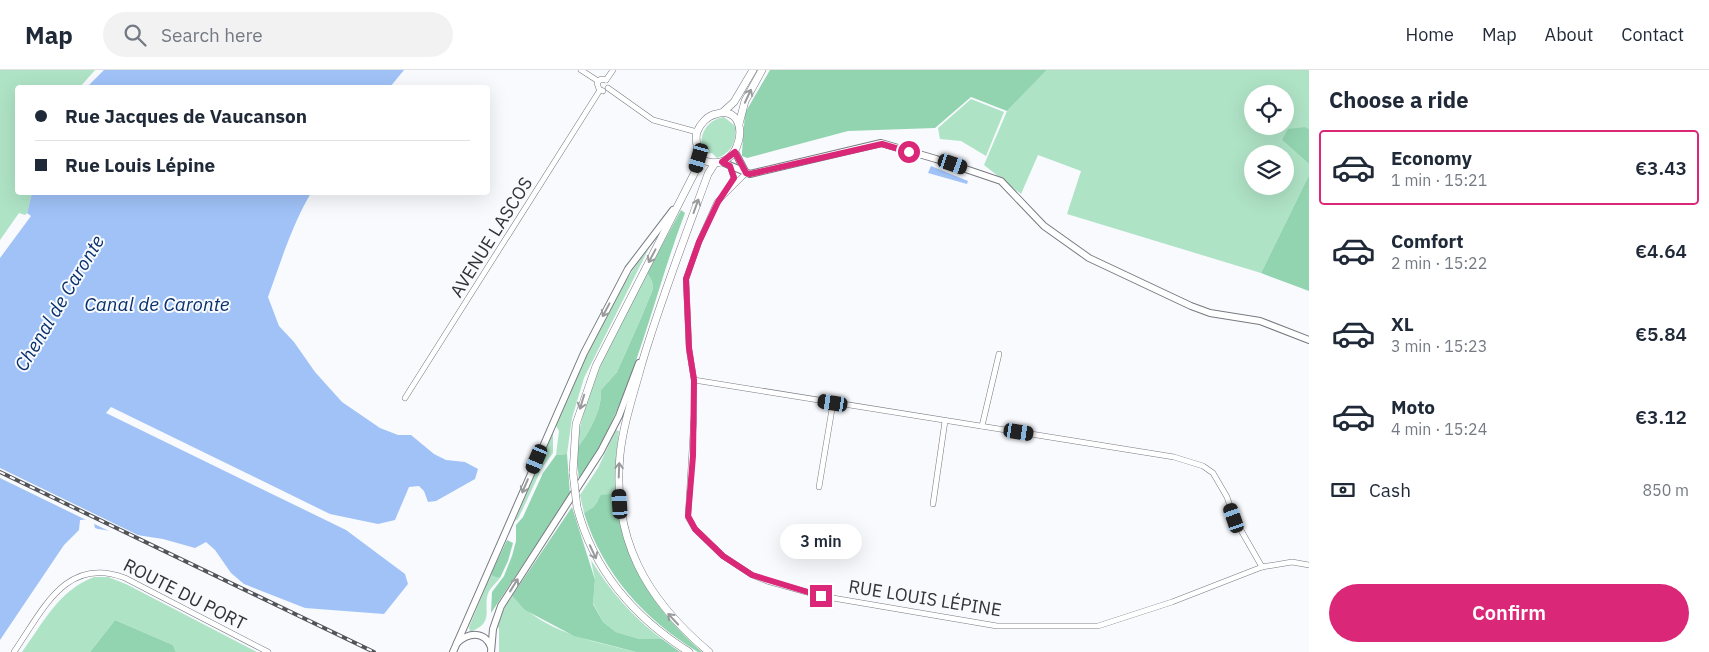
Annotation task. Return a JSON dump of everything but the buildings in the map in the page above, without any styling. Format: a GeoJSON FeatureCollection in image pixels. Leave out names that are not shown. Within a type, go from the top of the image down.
{"type":"FeatureCollection","features":[{"type":"Feature","properties":{"kind":"main road"},"geometry":{"type":"LineString","coordinates":[[690,652],[653,625],[624,599],[596,558],[577,507],[572,473],[576,424],[586,388],[606,344],[683,197],[699,158],[696,150],[697,132],[701,124],[708,118],[723,112],[734,102],[753,70]]}},
{"type":"Feature","properties":{"kind":"main road"},"geometry":{"type":"LineString","coordinates":[[738,124],[745,101],[762,70]]}},
{"type":"Feature","properties":{"kind":"main road"},"geometry":{"type":"LineString","coordinates":[[709,652],[672,618],[651,590],[633,554],[621,514],[619,475],[623,436],[651,334],[708,174],[719,162],[735,152],[741,138],[738,124],[734,117],[723,112]]}},
{"type":"Feature","properties":{"kind":"main road"},"geometry":{"type":"LineString","coordinates":[[699,158],[710,163],[719,162]]}},
{"type":"Feature","properties":{"kind":"street"},"geometry":{"type":"LineString","coordinates":[[581,70],[598,81],[606,80],[613,70]]}},
{"type":"Feature","properties":{"kind":"street"},"geometry":{"type":"LineString","coordinates":[[606,80],[608,88],[653,120],[697,132]]}},
{"type":"Feature","properties":{"kind":"street"},"geometry":{"type":"LineString","coordinates":[[598,81],[597,85],[600,90],[608,88]]}},
{"type":"Feature","properties":{"kind":"street","name":"AVENUE LASCOS"},"geometry":{"type":"LineString","coordinates":[[405,398],[600,90]]}},
{"type":"Feature","properties":{"kind":"street"},"geometry":{"type":"LineString","coordinates":[[718,202],[748,174],[882,144],[936,159],[1001,181],[1044,226],[1089,258],[1191,306],[1210,313],[1260,321],[1309,340]]}},
{"type":"Feature","properties":{"kind":"street"},"geometry":{"type":"LineString","coordinates":[[735,152],[748,174]]}},
{"type":"Feature","properties":{"kind":"street"},"geometry":{"type":"LineString","coordinates":[[719,162],[748,174]]}},
{"type":"Feature","properties":{"kind":"street"},"geometry":{"type":"LineString","coordinates":[[718,202],[734,178],[730,166]]}},
{"type":"Feature","properties":{"kind":"street"},"geometry":{"type":"LineString","coordinates":[[453,652],[588,345],[628,270],[683,197]]}},
{"type":"Feature","properties":{"kind":"street","name":"RUE LOUIS LÉPINE"},"geometry":{"type":"LineString","coordinates":[[718,202],[699,242],[686,279],[689,348],[694,380],[693,456],[688,516],[695,529],[723,556],[752,575],[821,596],[997,626],[1098,626],[1172,602],[1262,567],[1292,562],[1309,566]]}},
{"type":"Feature","properties":{"kind":"street"},"geometry":{"type":"LineString","coordinates":[[491,650],[493,629],[502,606],[604,445],[619,416],[651,334]]}},
{"type":"Feature","properties":{"kind":"street"},"geometry":{"type":"LineString","coordinates":[[982,426],[999,354]]}},
{"type":"Feature","properties":{"kind":"street"},"geometry":{"type":"LineString","coordinates":[[694,380],[1174,457],[1203,466],[1213,473],[1220,484],[1234,518],[1262,567]]}},
{"type":"Feature","properties":{"kind":"street"},"geometry":{"type":"LineString","coordinates":[[820,487],[833,403]]}},
{"type":"Feature","properties":{"kind":"street"},"geometry":{"type":"LineString","coordinates":[[933,504],[945,420]]}},
{"type":"Feature","properties":{"kind":"street","name":"ROUTE DU PORT"},"geometry":{"type":"LineString","coordinates":[[14,652],[50,599],[61,588],[83,573],[95,571],[108,571],[125,578],[270,652]]}},
{"type":"Feature","properties":{"kind":"street"},"geometry":{"type":"LineString","coordinates":[[459,642],[472,634],[478,635],[484,637],[491,650]]}},
{"type":"Feature","properties":{"kind":"street"},"geometry":{"type":"LineString","coordinates":[[458,652],[459,642]]}},
{"type":"Feature","properties":{"kind":"green space"},"geometry":{"type":"Polygon","coordinates":[[[0,70],[95,70],[82,85],[15,85],[15,195],[32,195],[27,213],[25,215],[19,213],[0,240],[0,70]]]}},
{"type":"Feature","properties":{"kind":"green space"},"geometry":{"type":"Polygon","coordinates":[[[770,70],[1047,70],[1007,111],[971,97],[935,128],[848,131],[747,158],[742,156],[745,113],[770,70]]]}},
{"type":"Feature","properties":{"kind":"green space"},"geometry":{"type":"Polygon","coordinates":[[[1047,70],[1309,70],[1309,129],[1306,127],[1294,134],[1294,85],[1244,85],[1244,135],[1291,135],[1282,140],[1288,145],[1244,145],[1244,195],[1294,195],[1294,151],[1309,164],[1309,175],[1261,273],[1067,214],[1081,171],[1038,155],[1021,194],[984,165],[1007,111],[1047,70]]]}},
{"type":"Feature","properties":{"kind":"green space"},"geometry":{"type":"Polygon","coordinates":[[[971,99],[1004,112],[986,156],[961,141],[940,139],[938,128],[971,99]]]}},
{"type":"Feature","properties":{"kind":"green space"},"geometry":{"type":"Polygon","coordinates":[[[724,117],[735,126],[734,141],[730,149],[717,158],[712,153],[704,154],[702,136],[704,131],[712,122],[724,117]]]}},
{"type":"Feature","properties":{"kind":"green space"},"geometry":{"type":"Polygon","coordinates":[[[1306,127],[1309,129],[1309,164],[1294,151],[1294,145],[1288,145],[1282,140],[1285,135],[1294,135],[1294,128],[1306,127]]]}},
{"type":"Feature","properties":{"kind":"green space"},"geometry":{"type":"Polygon","coordinates":[[[1309,175],[1309,291],[1261,273],[1309,175]]]}},
{"type":"Feature","properties":{"kind":"green space"},"geometry":{"type":"Polygon","coordinates":[[[681,210],[685,213],[627,385],[614,418],[598,450],[579,481],[576,450],[594,422],[601,398],[601,390],[617,372],[641,318],[653,289],[652,281],[647,273],[681,210]]]}},
{"type":"Feature","properties":{"kind":"green space"},"geometry":{"type":"Polygon","coordinates":[[[649,248],[584,378],[572,418],[567,454],[556,455],[559,431],[556,426],[586,357],[621,289],[649,248]]]}},
{"type":"Feature","properties":{"kind":"green space"},"geometry":{"type":"Polygon","coordinates":[[[647,273],[652,281],[653,289],[617,372],[601,390],[601,398],[594,422],[576,450],[580,426],[595,380],[614,337],[647,273]]]}},
{"type":"Feature","properties":{"kind":"green space"},"geometry":{"type":"Polygon","coordinates":[[[553,430],[553,453],[542,468],[518,519],[515,521],[553,430]]]}},
{"type":"Feature","properties":{"kind":"green space"},"geometry":{"type":"Polygon","coordinates":[[[616,430],[619,431],[616,456],[616,496],[613,494],[597,501],[595,507],[584,513],[580,495],[598,468],[616,430]]]}},
{"type":"Feature","properties":{"kind":"green space"},"geometry":{"type":"Polygon","coordinates":[[[567,454],[570,494],[491,613],[492,592],[504,576],[512,556],[516,541],[516,525],[523,517],[543,473],[556,455],[567,454]]]}},
{"type":"Feature","properties":{"kind":"green space"},"geometry":{"type":"Polygon","coordinates":[[[613,494],[616,496],[627,544],[644,583],[668,617],[702,652],[698,652],[678,639],[643,610],[614,575],[602,556],[584,513],[594,507],[601,495],[613,494]]]}},
{"type":"Feature","properties":{"kind":"green space"},"geometry":{"type":"Polygon","coordinates":[[[572,507],[595,580],[593,604],[603,622],[616,632],[640,639],[662,639],[680,652],[636,652],[574,636],[525,610],[512,596],[572,507]]]}},
{"type":"Feature","properties":{"kind":"green space"},"geometry":{"type":"Polygon","coordinates":[[[507,540],[513,543],[508,561],[500,578],[491,574],[507,540]]]}},
{"type":"Feature","properties":{"kind":"green space"},"geometry":{"type":"Polygon","coordinates":[[[591,560],[623,603],[662,639],[640,639],[616,632],[603,622],[593,603],[595,580],[591,560]]]}},
{"type":"Feature","properties":{"kind":"green space"},"geometry":{"type":"Polygon","coordinates":[[[491,574],[500,578],[489,591],[486,603],[486,619],[483,624],[470,632],[469,627],[491,574]]]}},
{"type":"Feature","properties":{"kind":"green space"},"geometry":{"type":"Polygon","coordinates":[[[94,577],[108,577],[126,584],[257,652],[176,652],[173,645],[115,620],[90,652],[22,652],[61,599],[71,590],[94,577]]]}},
{"type":"Feature","properties":{"kind":"green space"},"geometry":{"type":"Polygon","coordinates":[[[512,596],[524,608],[553,627],[586,639],[636,652],[499,652],[499,628],[497,627],[504,609],[512,596]]]}},
{"type":"Feature","properties":{"kind":"green space"},"geometry":{"type":"Polygon","coordinates":[[[115,620],[173,645],[176,652],[90,652],[115,620]]]}},
{"type":"Feature","properties":{"kind":"water"},"geometry":{"type":"Polygon","coordinates":[[[104,70],[404,70],[392,85],[89,85],[104,70]]]}},
{"type":"Feature","properties":{"kind":"water"},"geometry":{"type":"Polygon","coordinates":[[[931,166],[968,181],[967,184],[928,173],[931,166]]]}},
{"type":"Feature","properties":{"kind":"water","name":"Canal de Caronte"},"geometry":{"type":"Polygon","coordinates":[[[32,195],[310,195],[292,230],[268,297],[279,326],[294,342],[315,372],[342,402],[380,428],[398,435],[411,435],[434,454],[446,460],[465,462],[478,469],[475,479],[436,501],[428,502],[424,491],[419,486],[409,487],[395,520],[378,524],[330,514],[111,407],[106,413],[346,530],[405,574],[408,584],[384,614],[305,608],[244,584],[231,573],[215,550],[206,542],[195,548],[163,539],[98,529],[95,528],[93,519],[80,520],[79,530],[64,545],[0,640],[0,258],[31,216],[27,213],[32,195]]]}},
{"type":"Feature","properties":{"kind":"pier"},"geometry":{"type":"Polygon","coordinates":[[[0,468],[146,539],[117,535],[0,478],[0,468]]]}},
{"type":"Feature","properties":{"kind":"railway"},"geometry":{"type":"LineString","coordinates":[[0,472],[374,652]]}},
{"type":"Feature","properties":{"kind":"route"},"geometry":{"type":"LineString","coordinates":[[821,596],[795,590],[752,575],[723,556],[695,529],[688,516],[693,456],[694,380],[689,348],[686,279],[699,242],[718,202],[734,178],[734,173],[730,166],[722,162],[735,152],[746,173],[750,174],[882,144],[909,152]]}},
{"type":"Feature","properties":{"kind":"water label","name":"Chenal de Caronte"},"geometry":{"type":"Point","coordinates":[59,303]}}]}
